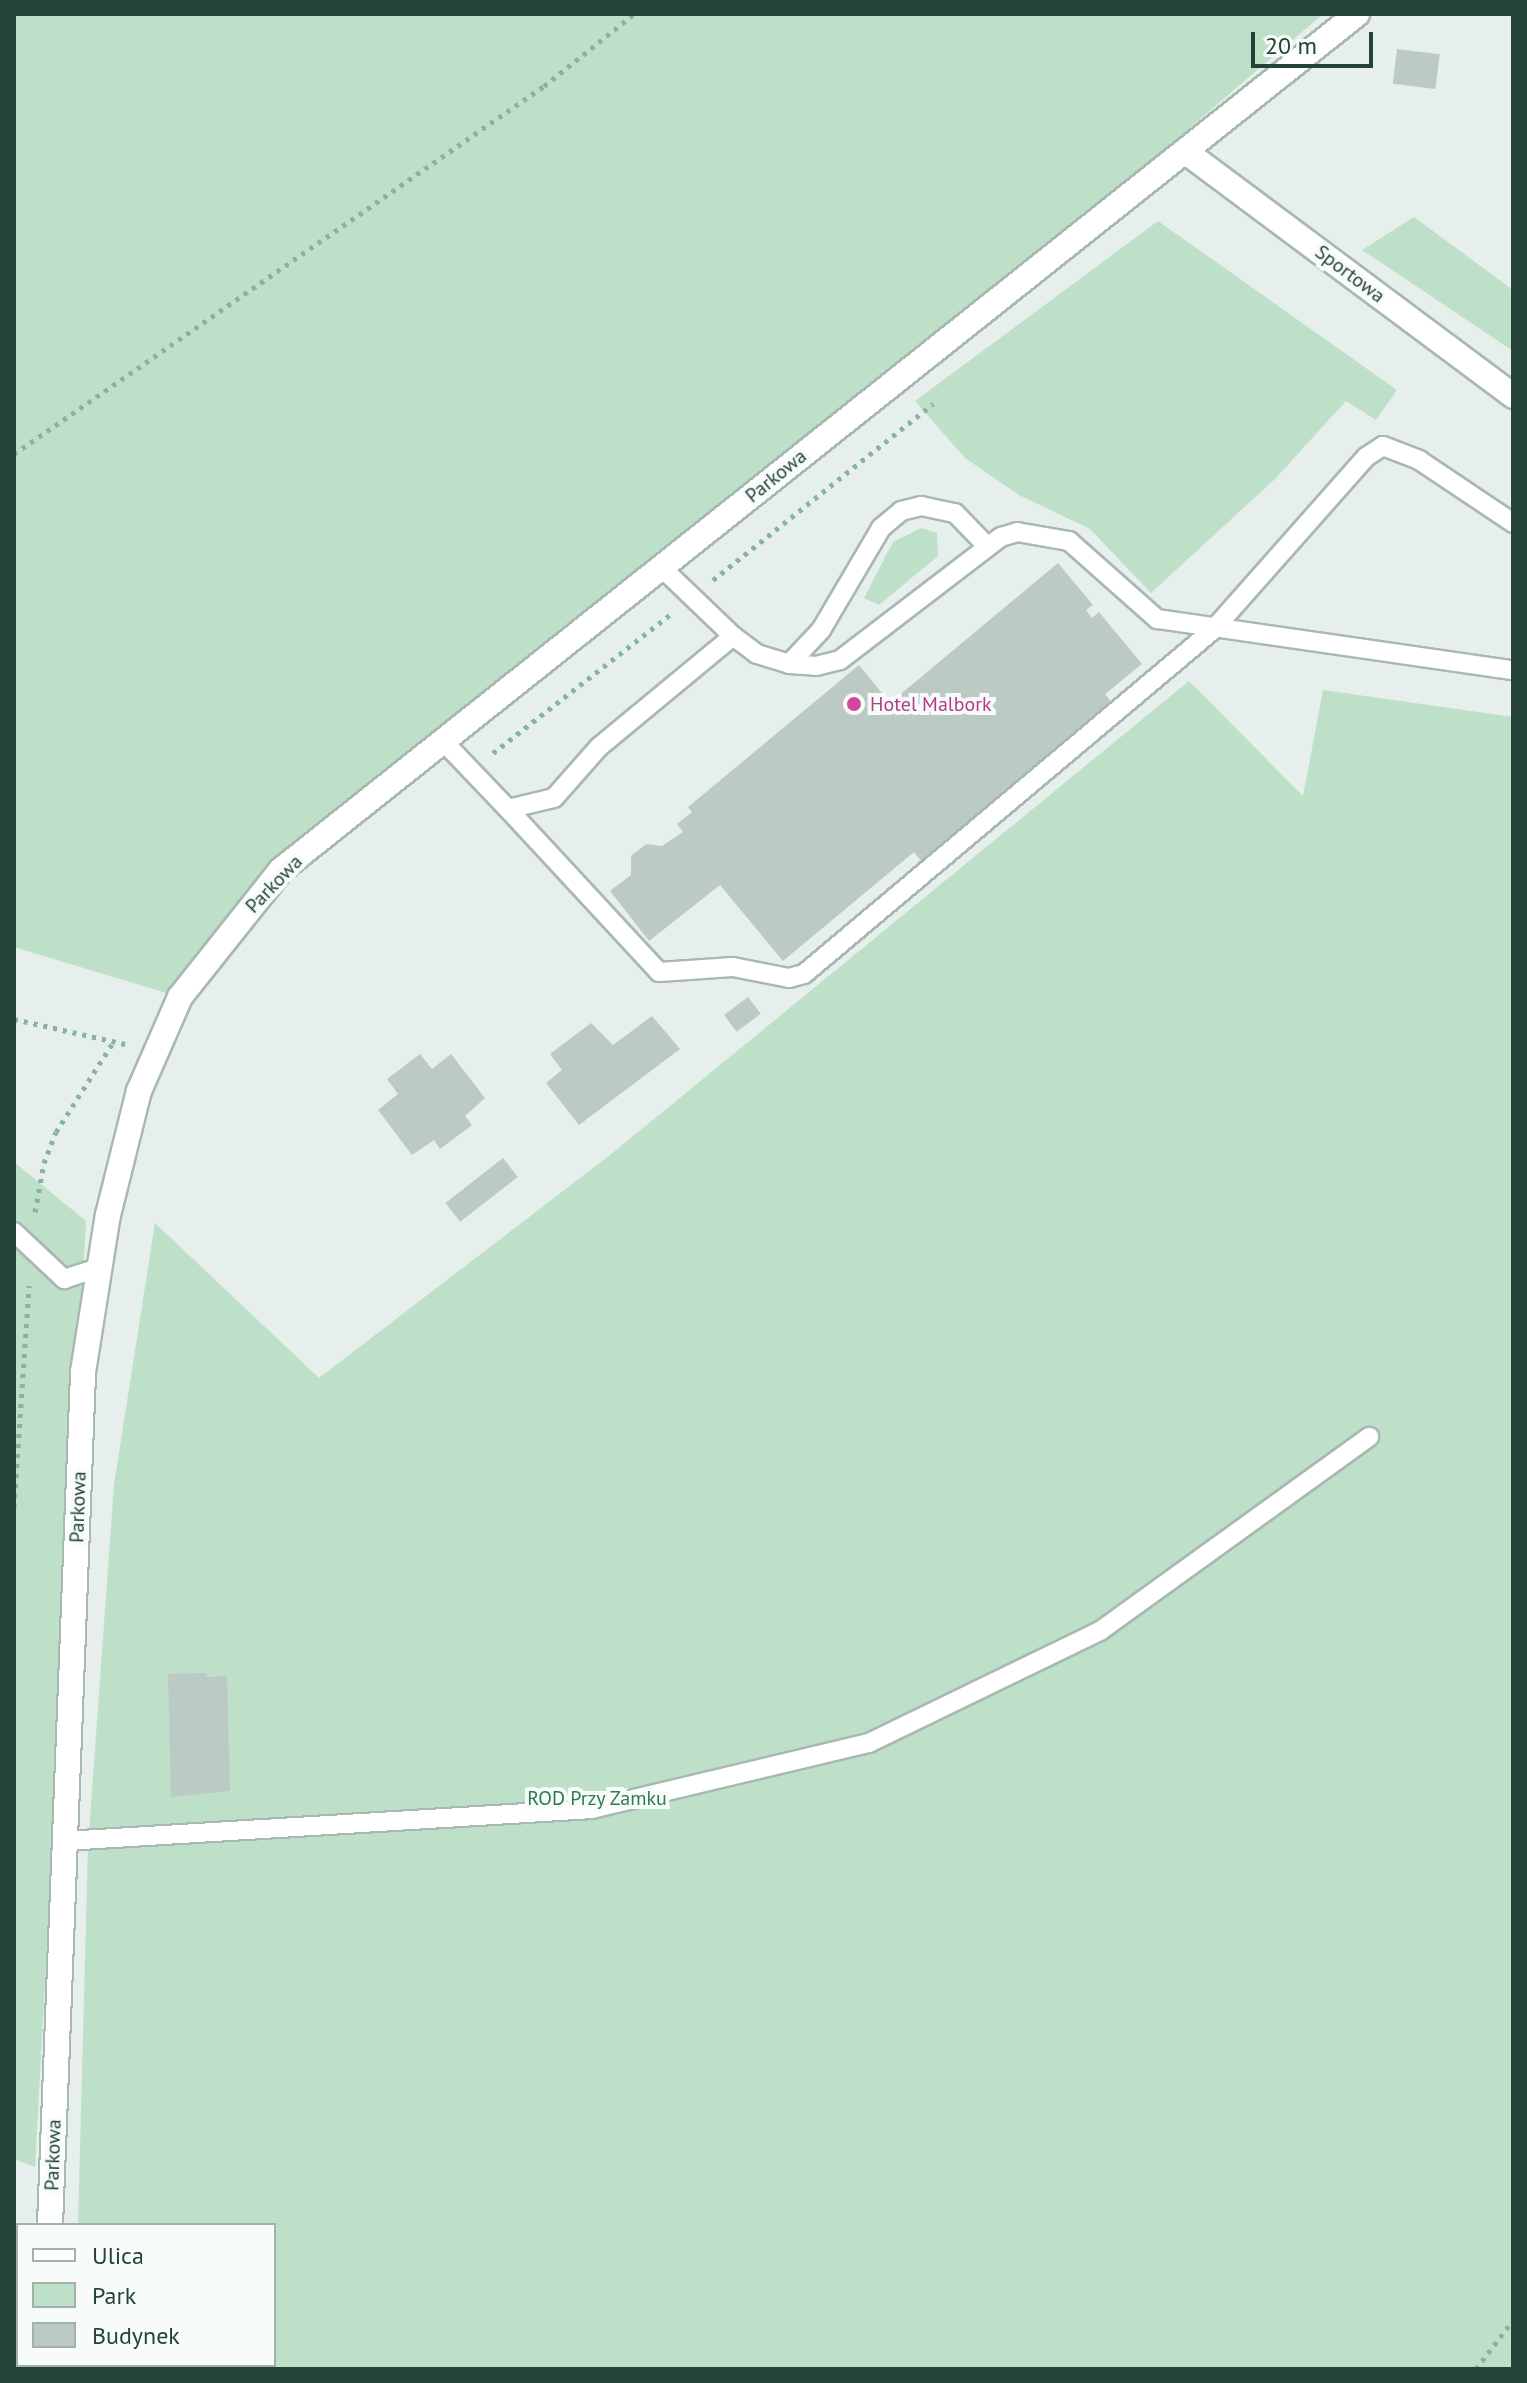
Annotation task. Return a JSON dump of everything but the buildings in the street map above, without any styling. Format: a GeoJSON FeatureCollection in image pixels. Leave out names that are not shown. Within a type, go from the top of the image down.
{"type":"FeatureCollection","features":[{"type":"Feature","properties":{"kind":"street","name":"Parkowa"},"geometry":{"type":"LineString","coordinates":[[50,2223],[83,1372],[108,1215],[154,1049],[180,997],[281,870],[1357,14]]}},
{"type":"Feature","properties":{"kind":"street","name":"Sportowa"},"geometry":{"type":"LineString","coordinates":[[1186,152],[1513,396]]}},
{"type":"Feature","properties":{"kind":"lane"},"geometry":{"type":"LineString","coordinates":[[443,741],[659,972],[733,967],[789,978],[804,974],[1213,630],[1366,457],[1383,446],[1419,460],[1513,523]]}},
{"type":"Feature","properties":{"kind":"lane"},"geometry":{"type":"LineString","coordinates":[[789,664],[821,630],[881,528],[901,511],[921,506],[955,513],[988,547]]}},
{"type":"Feature","properties":{"kind":"lane"},"geometry":{"type":"LineString","coordinates":[[662,568],[733,636],[757,654],[789,664],[816,666],[840,660],[988,547],[1017,532],[1069,541],[1157,619],[1213,630],[1513,670]]}},
{"type":"Feature","properties":{"kind":"lane"},"geometry":{"type":"LineString","coordinates":[[508,809],[554,798],[599,747],[733,636]]}},
{"type":"Feature","properties":{"kind":"lane"},"geometry":{"type":"LineString","coordinates":[[14,1232],[64,1279],[100,1267]]}},
{"type":"Feature","properties":{"kind":"lane"},"geometry":{"type":"LineString","coordinates":[[65,1841],[592,1809],[869,1743],[1100,1631],[1369,1437]]}},
{"type":"Feature","properties":{"kind":"path"},"geometry":{"type":"LineString","coordinates":[[14,454],[544,86],[634,14]]}},
{"type":"Feature","properties":{"kind":"path"},"geometry":{"type":"LineString","coordinates":[[14,1019],[154,1049]]}},
{"type":"Feature","properties":{"kind":"path"},"geometry":{"type":"LineString","coordinates":[[1476,2369],[1513,2320]]}},
{"type":"Feature","properties":{"kind":"green space"},"geometry":{"type":"Polygon","coordinates":[[[14,14],[1323,14],[874,398],[240,919],[180,997],[14,947],[14,14]]]}},
{"type":"Feature","properties":{"kind":"green space"},"geometry":{"type":"Polygon","coordinates":[[[1414,217],[1513,290],[1513,351],[1362,250],[1414,217]]]}},
{"type":"Feature","properties":{"kind":"green space"},"geometry":{"type":"Polygon","coordinates":[[[1158,221],[1397,390],[1376,420],[1346,401],[1275,479],[1151,593],[1090,529],[1019,495],[965,458],[915,401],[1158,221]]]}},
{"type":"Feature","properties":{"kind":"green space"},"geometry":{"type":"Polygon","coordinates":[[[921,528],[937,533],[938,556],[879,605],[864,598],[893,542],[921,528]]]}},
{"type":"Feature","properties":{"kind":"green space","name":"ROD Przy Zamku"},"geometry":{"type":"Polygon","coordinates":[[[1189,681],[1303,796],[1323,690],[1513,717],[1513,2369],[57,2369],[276,2367],[276,2223],[78,2223],[88,1846],[114,1485],[155,1223],[319,1378],[610,1155],[1189,681]]]}},
{"type":"Feature","properties":{"kind":"green space"},"geometry":{"type":"Polygon","coordinates":[[[14,1162],[86,1221],[35,2167],[14,2159],[14,1162]]]}},
{"type":"Feature","properties":{"kind":"place","name":"Hotel Malbork"},"geometry":{"type":"Point","coordinates":[854,704]}}]}
